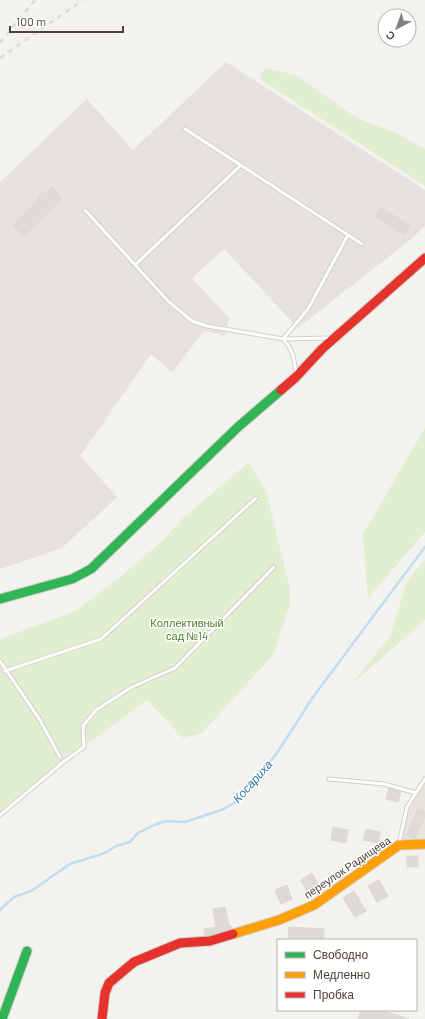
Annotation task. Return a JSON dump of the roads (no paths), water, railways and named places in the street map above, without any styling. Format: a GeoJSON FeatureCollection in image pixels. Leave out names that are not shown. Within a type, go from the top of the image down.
{"type":"FeatureCollection","features":[{"type":"Feature","properties":{"kind":"street"},"geometry":{"type":"LineString","coordinates":[[0,599],[72,579],[90,569],[238,427],[296,377],[334,338],[425,258]]}},
{"type":"Feature","properties":{"kind":"street","name":"переулок Радищева"},"geometry":{"type":"LineString","coordinates":[[102,1019],[105,993],[109,983],[134,962],[169,946],[193,941],[217,939],[279,920],[314,905],[399,845],[425,844]]}},
{"type":"Feature","properties":{"kind":"street"},"geometry":{"type":"LineString","coordinates":[[2,1019],[27,951]]}},
{"type":"Feature","properties":{"kind":"lane"},"geometry":{"type":"LineString","coordinates":[[185,129],[362,244]]}},
{"type":"Feature","properties":{"kind":"lane"},"geometry":{"type":"LineString","coordinates":[[136,265],[240,166]]}},
{"type":"Feature","properties":{"kind":"lane"},"geometry":{"type":"LineString","coordinates":[[85,210],[172,305],[192,321],[207,326],[283,339],[334,338]]}},
{"type":"Feature","properties":{"kind":"lane"},"geometry":{"type":"LineString","coordinates":[[283,339],[308,310],[348,235]]}},
{"type":"Feature","properties":{"kind":"lane"},"geometry":{"type":"LineString","coordinates":[[283,339],[289,345],[292,352],[296,377]]}},
{"type":"Feature","properties":{"kind":"lane"},"geometry":{"type":"LineString","coordinates":[[6,671],[101,639],[256,498]]}},
{"type":"Feature","properties":{"kind":"lane"},"geometry":{"type":"LineString","coordinates":[[0,815],[62,763],[84,747],[83,726],[96,710],[132,687],[175,668],[274,567]]}},
{"type":"Feature","properties":{"kind":"lane"},"geometry":{"type":"LineString","coordinates":[[0,661],[40,720],[60,757]]}},
{"type":"Feature","properties":{"kind":"lane"},"geometry":{"type":"LineString","coordinates":[[329,779],[384,784],[416,793]]}},
{"type":"Feature","properties":{"kind":"lane"},"geometry":{"type":"LineString","coordinates":[[399,845],[407,807],[425,779]]}},
{"type":"Feature","properties":{"kind":"waterway","name":"Косариха"},"geometry":{"type":"LineString","coordinates":[[0,910],[14,897],[31,891],[70,864],[105,853],[116,846],[130,842],[138,833],[154,825],[166,821],[185,822],[224,809],[237,801],[277,753],[313,697],[425,547]]}},
{"type":"Feature","properties":{"kind":"railway"},"geometry":{"type":"LineString","coordinates":[[0,43],[35,0]]}},
{"type":"Feature","properties":{"kind":"railway"},"geometry":{"type":"LineString","coordinates":[[0,58],[83,0]]}},
{"type":"Feature","properties":{"kind":"park label","name":"Коллективный сад №14"},"geometry":{"type":"Point","coordinates":[187,628]}}]}
